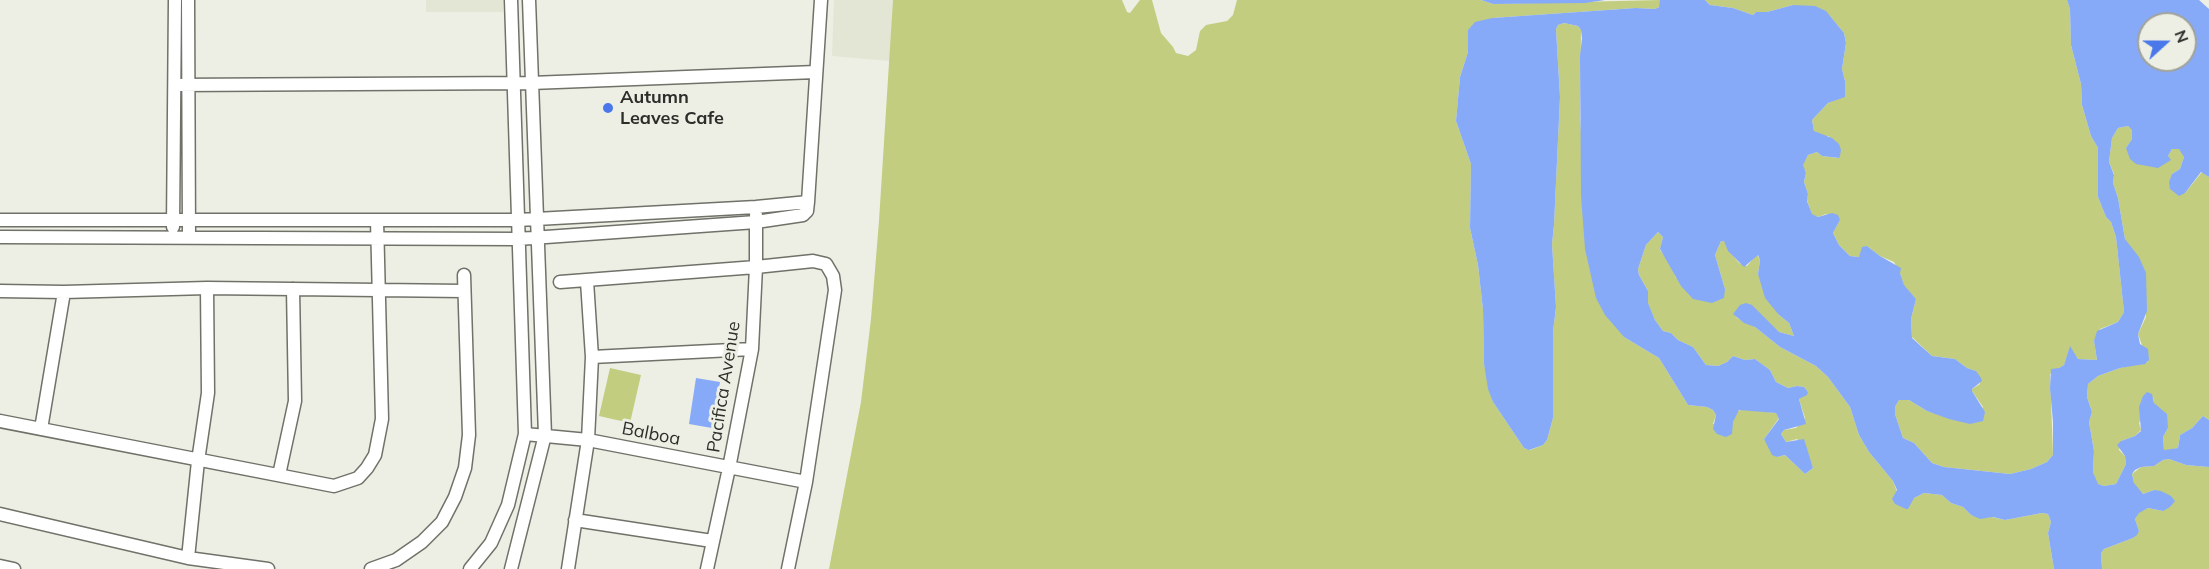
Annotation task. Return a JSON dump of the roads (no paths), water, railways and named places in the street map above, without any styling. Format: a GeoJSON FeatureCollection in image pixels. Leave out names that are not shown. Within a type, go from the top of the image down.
{"type":"FeatureCollection","features":[{"type":"Feature","properties":{"kind":"street"},"geometry":{"type":"LineString","coordinates":[[173,236],[175,0]]}},
{"type":"Feature","properties":{"kind":"street"},"geometry":{"type":"LineString","coordinates":[[188,0],[189,236]]}},
{"type":"Feature","properties":{"kind":"street"},"geometry":{"type":"LineString","coordinates":[[470,569],[491,543],[508,505],[525,434],[511,0]]}},
{"type":"Feature","properties":{"kind":"street"},"geometry":{"type":"LineString","coordinates":[[511,569],[544,435],[529,0]]}},
{"type":"Feature","properties":{"kind":"street"},"geometry":{"type":"LineString","coordinates":[[0,237],[518,239],[756,222],[803,215],[807,211],[808,202],[821,0]]}},
{"type":"Feature","properties":{"kind":"street"},"geometry":{"type":"LineString","coordinates":[[175,85],[531,83],[816,72]]}},
{"type":"Feature","properties":{"kind":"street"},"geometry":{"type":"LineString","coordinates":[[0,220],[518,220],[808,202]]}},
{"type":"Feature","properties":{"kind":"street","name":"Pacifica Avenue"},"geometry":{"type":"LineString","coordinates":[[707,569],[752,349],[756,207]]}},
{"type":"Feature","properties":{"kind":"street"},"geometry":{"type":"LineString","coordinates":[[0,421],[334,486],[358,478],[375,455],[381,419],[377,220]]}},
{"type":"Feature","properties":{"kind":"street"},"geometry":{"type":"LineString","coordinates":[[560,282],[813,261],[826,264],[833,276],[835,290],[806,482],[788,569]]}},
{"type":"Feature","properties":{"kind":"street"},"geometry":{"type":"LineString","coordinates":[[371,569],[396,560],[422,542],[442,522],[455,497],[465,468],[469,435],[464,275]]}},
{"type":"Feature","properties":{"kind":"street"},"geometry":{"type":"LineString","coordinates":[[568,569],[588,440],[591,357],[587,281]]}},
{"type":"Feature","properties":{"kind":"street"},"geometry":{"type":"LineString","coordinates":[[0,291],[64,292],[207,288],[464,291]]}},
{"type":"Feature","properties":{"kind":"street"},"geometry":{"type":"LineString","coordinates":[[188,558],[208,393],[207,288]]}},
{"type":"Feature","properties":{"kind":"street"},"geometry":{"type":"LineString","coordinates":[[279,475],[295,401],[293,289]]}},
{"type":"Feature","properties":{"kind":"street"},"geometry":{"type":"LineString","coordinates":[[41,429],[64,292]]}},
{"type":"Feature","properties":{"kind":"street"},"geometry":{"type":"LineString","coordinates":[[591,357],[752,349]]}},
{"type":"Feature","properties":{"kind":"street","name":"Balboa"},"geometry":{"type":"LineString","coordinates":[[525,434],[588,440],[806,482]]}},
{"type":"Feature","properties":{"kind":"street"},"geometry":{"type":"LineString","coordinates":[[0,514],[188,558],[268,569]]}},
{"type":"Feature","properties":{"kind":"street"},"geometry":{"type":"LineString","coordinates":[[575,520],[712,541]]}},
{"type":"Feature","properties":{"kind":"street"},"geometry":{"type":"LineString","coordinates":[[0,566],[14,569]]}},
{"type":"Feature","properties":{"kind":"water"},"geometry":{"type":"Polygon","coordinates":[[[1481,0],[1605,0],[1585,3],[1493,4],[1481,0]]]}},
{"type":"Feature","properties":{"kind":"water"},"geometry":{"type":"Polygon","coordinates":[[[1660,0],[1705,0],[1710,5],[1733,8],[1753,15],[1756,12],[1767,12],[1793,5],[1815,6],[1826,11],[1844,33],[1846,43],[1842,69],[1845,97],[1828,103],[1812,120],[1814,131],[1832,138],[1839,144],[1840,156],[1839,158],[1822,156],[1817,152],[1808,155],[1803,165],[1806,173],[1804,182],[1808,194],[1807,201],[1812,214],[1818,217],[1832,213],[1838,215],[1840,220],[1833,233],[1839,245],[1850,256],[1859,257],[1862,247],[1867,246],[1901,268],[1900,273],[1904,285],[1916,299],[1911,319],[1912,338],[1932,356],[1955,359],[1967,368],[1976,371],[1981,378],[1982,381],[1972,391],[1985,412],[1983,421],[1970,424],[1949,419],[1927,411],[1909,400],[1899,400],[1895,407],[1895,414],[1903,438],[1914,443],[1932,463],[1944,467],[2010,474],[2047,462],[2053,455],[2051,369],[2064,365],[2070,346],[2078,359],[2097,360],[2094,341],[2097,331],[2118,322],[2124,312],[2116,237],[2098,197],[2098,148],[2091,136],[2082,105],[2081,84],[2071,45],[2070,9],[2067,0],[2199,0],[2209,9],[2209,177],[2201,172],[2185,193],[2179,196],[2170,189],[2169,182],[2172,174],[2180,169],[2184,157],[2179,149],[2172,149],[2168,156],[2171,160],[2158,168],[2136,164],[2130,159],[2126,148],[2132,139],[2132,130],[2128,126],[2118,128],[2112,138],[2109,162],[2114,175],[2113,183],[2125,239],[2139,257],[2146,273],[2147,311],[2138,334],[2140,344],[2148,349],[2149,360],[2145,364],[2120,368],[2098,376],[2088,384],[2087,397],[2092,412],[2089,422],[2094,451],[2093,472],[2098,484],[2104,486],[2116,484],[2126,464],[2125,456],[2117,445],[2141,431],[2139,407],[2147,392],[2152,394],[2154,403],[2167,414],[2168,428],[2163,437],[2164,450],[2178,448],[2180,435],[2192,428],[2203,416],[2209,420],[2209,467],[2186,465],[2169,459],[2154,466],[2135,470],[2132,474],[2134,483],[2143,494],[2154,490],[2161,491],[2175,501],[2163,511],[2148,508],[2139,513],[2135,519],[2139,531],[2137,535],[2104,549],[2101,553],[2102,569],[2054,569],[2048,533],[2051,522],[2048,514],[2042,513],[2005,520],[1993,517],[1980,519],[1971,515],[1963,507],[1951,503],[1942,495],[1924,493],[1914,498],[1906,509],[1895,504],[1892,499],[1897,490],[1893,481],[1869,452],[1859,435],[1850,407],[1828,377],[1816,366],[1780,347],[1755,327],[1744,323],[1733,314],[1740,305],[1746,303],[1752,305],[1779,332],[1794,336],[1789,323],[1765,298],[1758,274],[1760,260],[1758,255],[1744,267],[1728,251],[1724,241],[1721,241],[1715,255],[1725,289],[1724,298],[1712,303],[1693,299],[1681,286],[1660,249],[1663,237],[1658,232],[1646,245],[1638,269],[1648,291],[1648,303],[1655,320],[1663,331],[1671,333],[1678,340],[1693,347],[1706,365],[1718,366],[1733,356],[1745,360],[1755,359],[1770,370],[1776,382],[1788,388],[1804,387],[1808,392],[1807,395],[1799,399],[1806,424],[1784,430],[1781,434],[1786,442],[1804,439],[1813,468],[1805,474],[1785,455],[1777,457],[1772,455],[1764,439],[1779,419],[1776,413],[1739,410],[1733,422],[1732,434],[1726,437],[1717,434],[1713,429],[1716,415],[1713,410],[1688,405],[1659,358],[1624,337],[1605,315],[1596,298],[1585,249],[1581,196],[1580,56],[1582,38],[1578,26],[1564,23],[1558,25],[1556,29],[1560,97],[1552,244],[1556,307],[1553,332],[1553,418],[1547,440],[1543,445],[1529,450],[1524,448],[1493,402],[1488,389],[1484,364],[1483,310],[1478,265],[1470,228],[1471,164],[1456,121],[1460,77],[1468,52],[1468,30],[1475,22],[1492,18],[1636,8],[1655,9],[1659,7],[1660,0]]]}},
{"type":"Feature","properties":{"kind":"water"},"geometry":{"type":"Polygon","coordinates":[[[696,378],[720,382],[712,428],[689,424],[696,378]]]}},
{"type":"Feature","properties":{"kind":"place","name":"Autumn Leaves Cafe"},"geometry":{"type":"Point","coordinates":[608,108]}}]}
